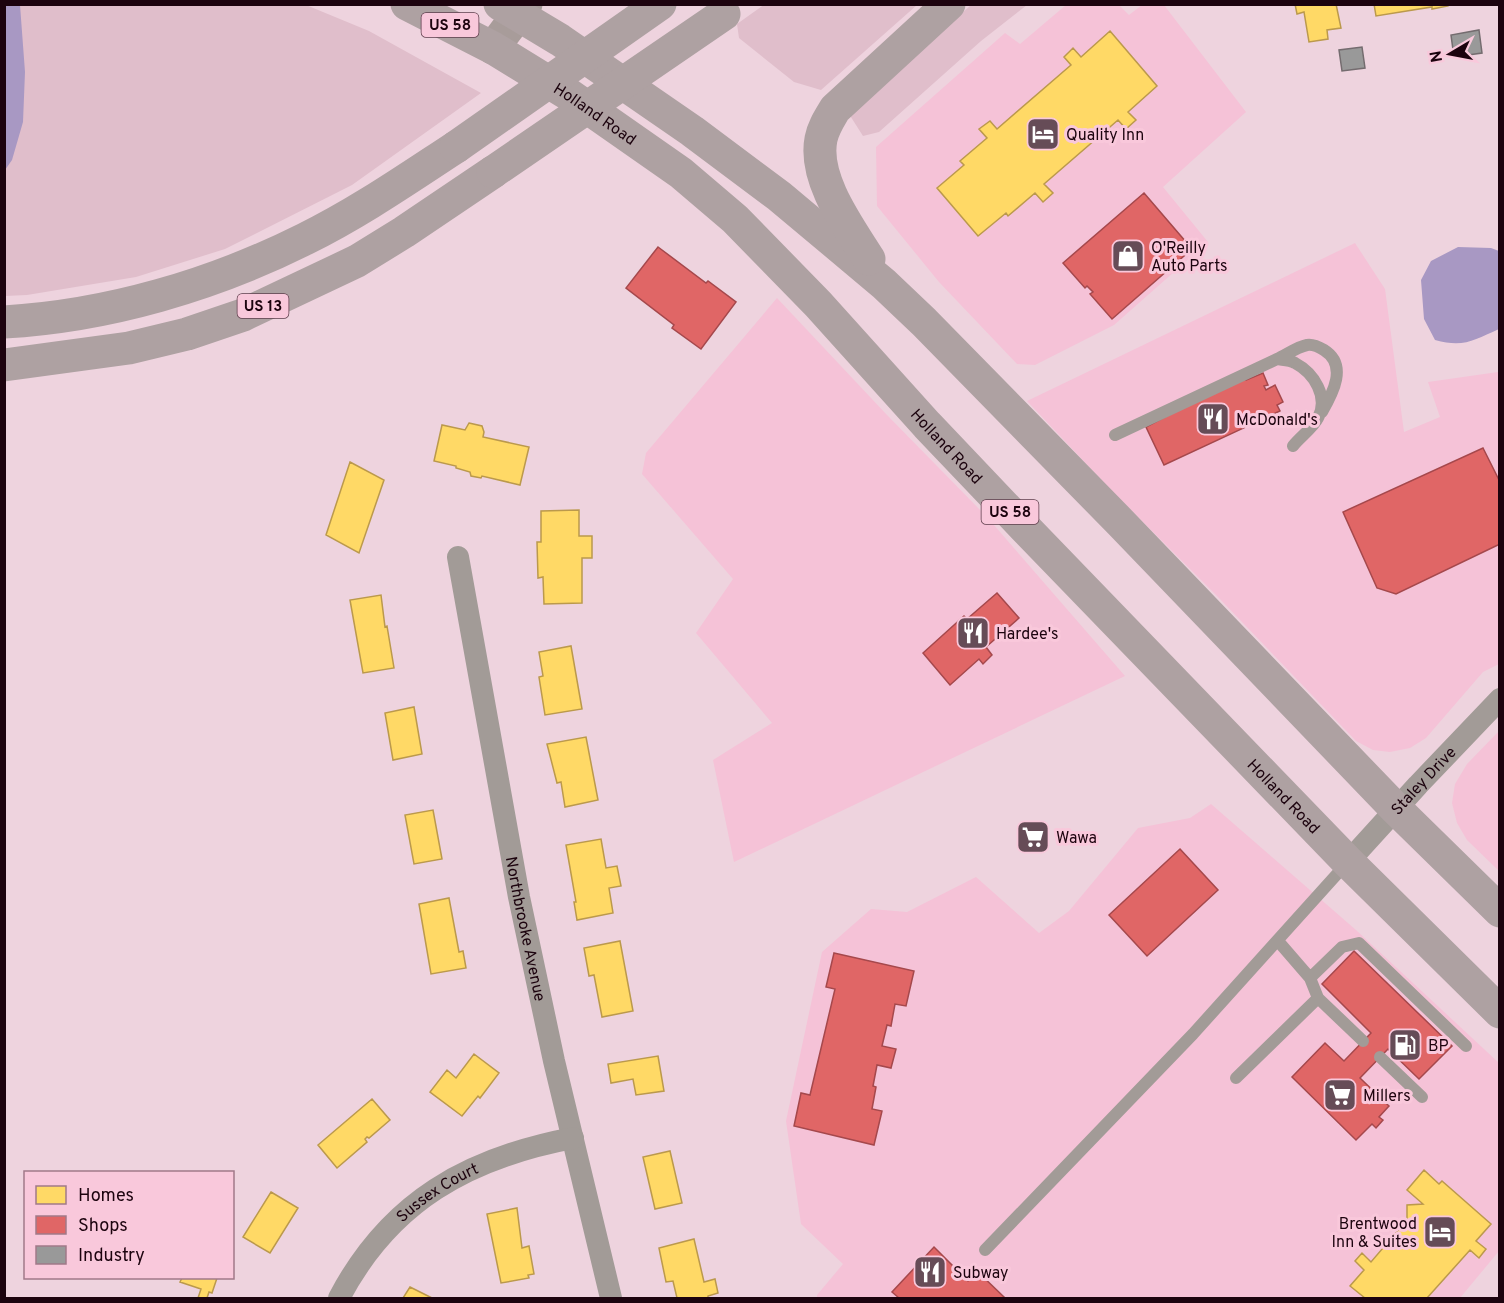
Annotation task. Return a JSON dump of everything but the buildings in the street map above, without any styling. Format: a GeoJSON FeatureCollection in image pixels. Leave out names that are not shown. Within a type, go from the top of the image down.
{"type":"FeatureCollection","features":[{"type":"Feature","properties":{"kind":"highway","name":"US 58"},"geometry":{"type":"LineString","coordinates":[[407,4],[492,48]]}},
{"type":"Feature","properties":{"kind":"highway"},"geometry":{"type":"LineString","coordinates":[[4,322],[85,312],[152,297],[266,258],[343,219],[456,147],[660,4]]}},
{"type":"Feature","properties":{"kind":"highway"},"geometry":{"type":"LineString","coordinates":[[884,284],[830,190],[820,156],[821,138],[835,110],[949,4]]}},
{"type":"Feature","properties":{"kind":"highway"},"geometry":{"type":"LineString","coordinates":[[515,8],[692,131],[779,196],[884,284],[1120,522],[1396,809],[1500,911]]}},
{"type":"Feature","properties":{"kind":"highway","name":"US 13"},"geometry":{"type":"LineString","coordinates":[[4,365],[129,348],[187,334],[243,315],[357,261],[493,172],[730,9]]}},
{"type":"Feature","properties":{"kind":"highway","name":"Holland Road"},"geometry":{"type":"LineString","coordinates":[[492,48],[568,94],[639,142],[709,195],[735,219],[818,304],[927,425],[1348,862],[1500,1012]]}},
{"type":"Feature","properties":{"kind":"main road"},"geometry":{"type":"LineString","coordinates":[[492,48],[515,8]]}},
{"type":"Feature","properties":{"kind":"street","name":"Northbrooke Avenue"},"geometry":{"type":"LineString","coordinates":[[458,557],[519,897],[554,1061],[611,1299]]}},
{"type":"Feature","properties":{"kind":"street","name":"Staley Drive"},"geometry":{"type":"LineString","coordinates":[[1348,862],[1500,699]]}},
{"type":"Feature","properties":{"kind":"street","name":"Sussex Court"},"geometry":{"type":"LineString","coordinates":[[339,1299],[368,1251],[395,1220],[421,1198],[457,1176],[496,1158],[536,1145],[573,1138]]}},
{"type":"Feature","properties":{"kind":"lane"},"geometry":{"type":"LineString","coordinates":[[1115,435],[1308,344],[1318,346],[1330,354],[1337,365],[1338,379],[1331,398],[1318,418],[1293,446]]}},
{"type":"Feature","properties":{"kind":"lane"},"geometry":{"type":"LineString","coordinates":[[1277,359],[1293,362],[1309,373],[1320,389],[1323,402],[1318,418]]}},
{"type":"Feature","properties":{"kind":"lane"},"geometry":{"type":"LineString","coordinates":[[985,1250],[1193,1034],[1348,862]]}},
{"type":"Feature","properties":{"kind":"lane"},"geometry":{"type":"LineString","coordinates":[[1278,940],[1311,978],[1318,998],[1338,1009],[1356,1026],[1363,1041]]}},
{"type":"Feature","properties":{"kind":"lane"},"geometry":{"type":"LineString","coordinates":[[1311,978],[1342,947],[1359,943],[1378,967],[1435,1024],[1466,1046]]}},
{"type":"Feature","properties":{"kind":"lane"},"geometry":{"type":"LineString","coordinates":[[1236,1078],[1318,998]]}},
{"type":"Feature","properties":{"kind":"lane"},"geometry":{"type":"LineString","coordinates":[[1380,1057],[1395,1064],[1422,1098]]}},
{"type":"Feature","properties":{"kind":"shaded area"},"geometry":{"type":"Polygon","coordinates":[[[5,4],[20,5],[25,72],[23,122],[12,160],[5,170],[5,4]]]}},
{"type":"Feature","properties":{"kind":"shaded area"},"geometry":{"type":"Polygon","coordinates":[[[765,4],[917,5],[821,90],[794,82],[739,38],[737,24],[765,4]]]}},
{"type":"Feature","properties":{"kind":"shaded area"},"geometry":{"type":"Polygon","coordinates":[[[4,5],[306,5],[369,31],[481,93],[352,185],[225,249],[136,277],[27,295],[5,296],[4,5]]]}},
{"type":"Feature","properties":{"kind":"shaded area"},"geometry":{"type":"Polygon","coordinates":[[[971,5],[1027,5],[981,41],[879,132],[863,136],[849,114],[971,5]]]}},
{"type":"Feature","properties":{"kind":"shaded area"},"geometry":{"type":"Polygon","coordinates":[[[1066,5],[1119,5],[1129,15],[1142,5],[1164,5],[1246,112],[1163,187],[1208,242],[1114,325],[1035,365],[1017,364],[939,282],[877,206],[876,147],[1005,33],[1020,44],[1066,5]]]}},
{"type":"Feature","properties":{"kind":"shaded area"},"geometry":{"type":"Polygon","coordinates":[[[1355,243],[1385,289],[1404,432],[1440,417],[1428,382],[1498,372],[1499,376],[1499,664],[1483,672],[1426,738],[1410,748],[1390,752],[1373,750],[1356,741],[1027,401],[1355,243]]]}},
{"type":"Feature","properties":{"kind":"shaded area"},"geometry":{"type":"Polygon","coordinates":[[[1458,247],[1491,248],[1499,251],[1499,329],[1469,342],[1454,343],[1435,340],[1424,319],[1421,280],[1431,261],[1458,247]]]}},
{"type":"Feature","properties":{"kind":"shaded area"},"geometry":{"type":"Polygon","coordinates":[[[777,298],[987,517],[1125,676],[734,862],[713,760],[772,723],[696,633],[733,579],[642,474],[646,453],[777,298]]]}},
{"type":"Feature","properties":{"kind":"shaded area"},"geometry":{"type":"Polygon","coordinates":[[[1499,731],[1499,871],[1467,840],[1457,823],[1452,803],[1455,784],[1467,764],[1499,731]]]}},
{"type":"Feature","properties":{"kind":"shaded area"},"geometry":{"type":"Polygon","coordinates":[[[1211,804],[1356,930],[1499,1063],[1499,1251],[1460,1298],[817,1298],[817,1295],[843,1264],[801,1224],[786,1121],[822,952],[871,909],[907,912],[976,877],[1039,933],[1069,911],[1138,828],[1190,818],[1211,804]]]}},
{"type":"Feature","properties":{"kind":"place","name":"Quality Inn"},"geometry":{"type":"Point","coordinates":[1043,134]}},
{"type":"Feature","properties":{"kind":"place","name":"O'Reilly Auto Parts"},"geometry":{"type":"Point","coordinates":[1128,256]}},
{"type":"Feature","properties":{"kind":"place","name":"McDonald's"},"geometry":{"type":"Point","coordinates":[1213,419]}},
{"type":"Feature","properties":{"kind":"place","name":"Hardee's"},"geometry":{"type":"Point","coordinates":[973,633]}},
{"type":"Feature","properties":{"kind":"place","name":"Wawa"},"geometry":{"type":"Point","coordinates":[1033,837]}},
{"type":"Feature","properties":{"kind":"place","name":"BP"},"geometry":{"type":"Point","coordinates":[1405,1045]}},
{"type":"Feature","properties":{"kind":"place","name":"Millers"},"geometry":{"type":"Point","coordinates":[1340,1095]}},
{"type":"Feature","properties":{"kind":"place","name":"Brentwood Inn & Suites"},"geometry":{"type":"Point","coordinates":[1440,1232]}},
{"type":"Feature","properties":{"kind":"place","name":"Subway"},"geometry":{"type":"Point","coordinates":[930,1272]}}]}
